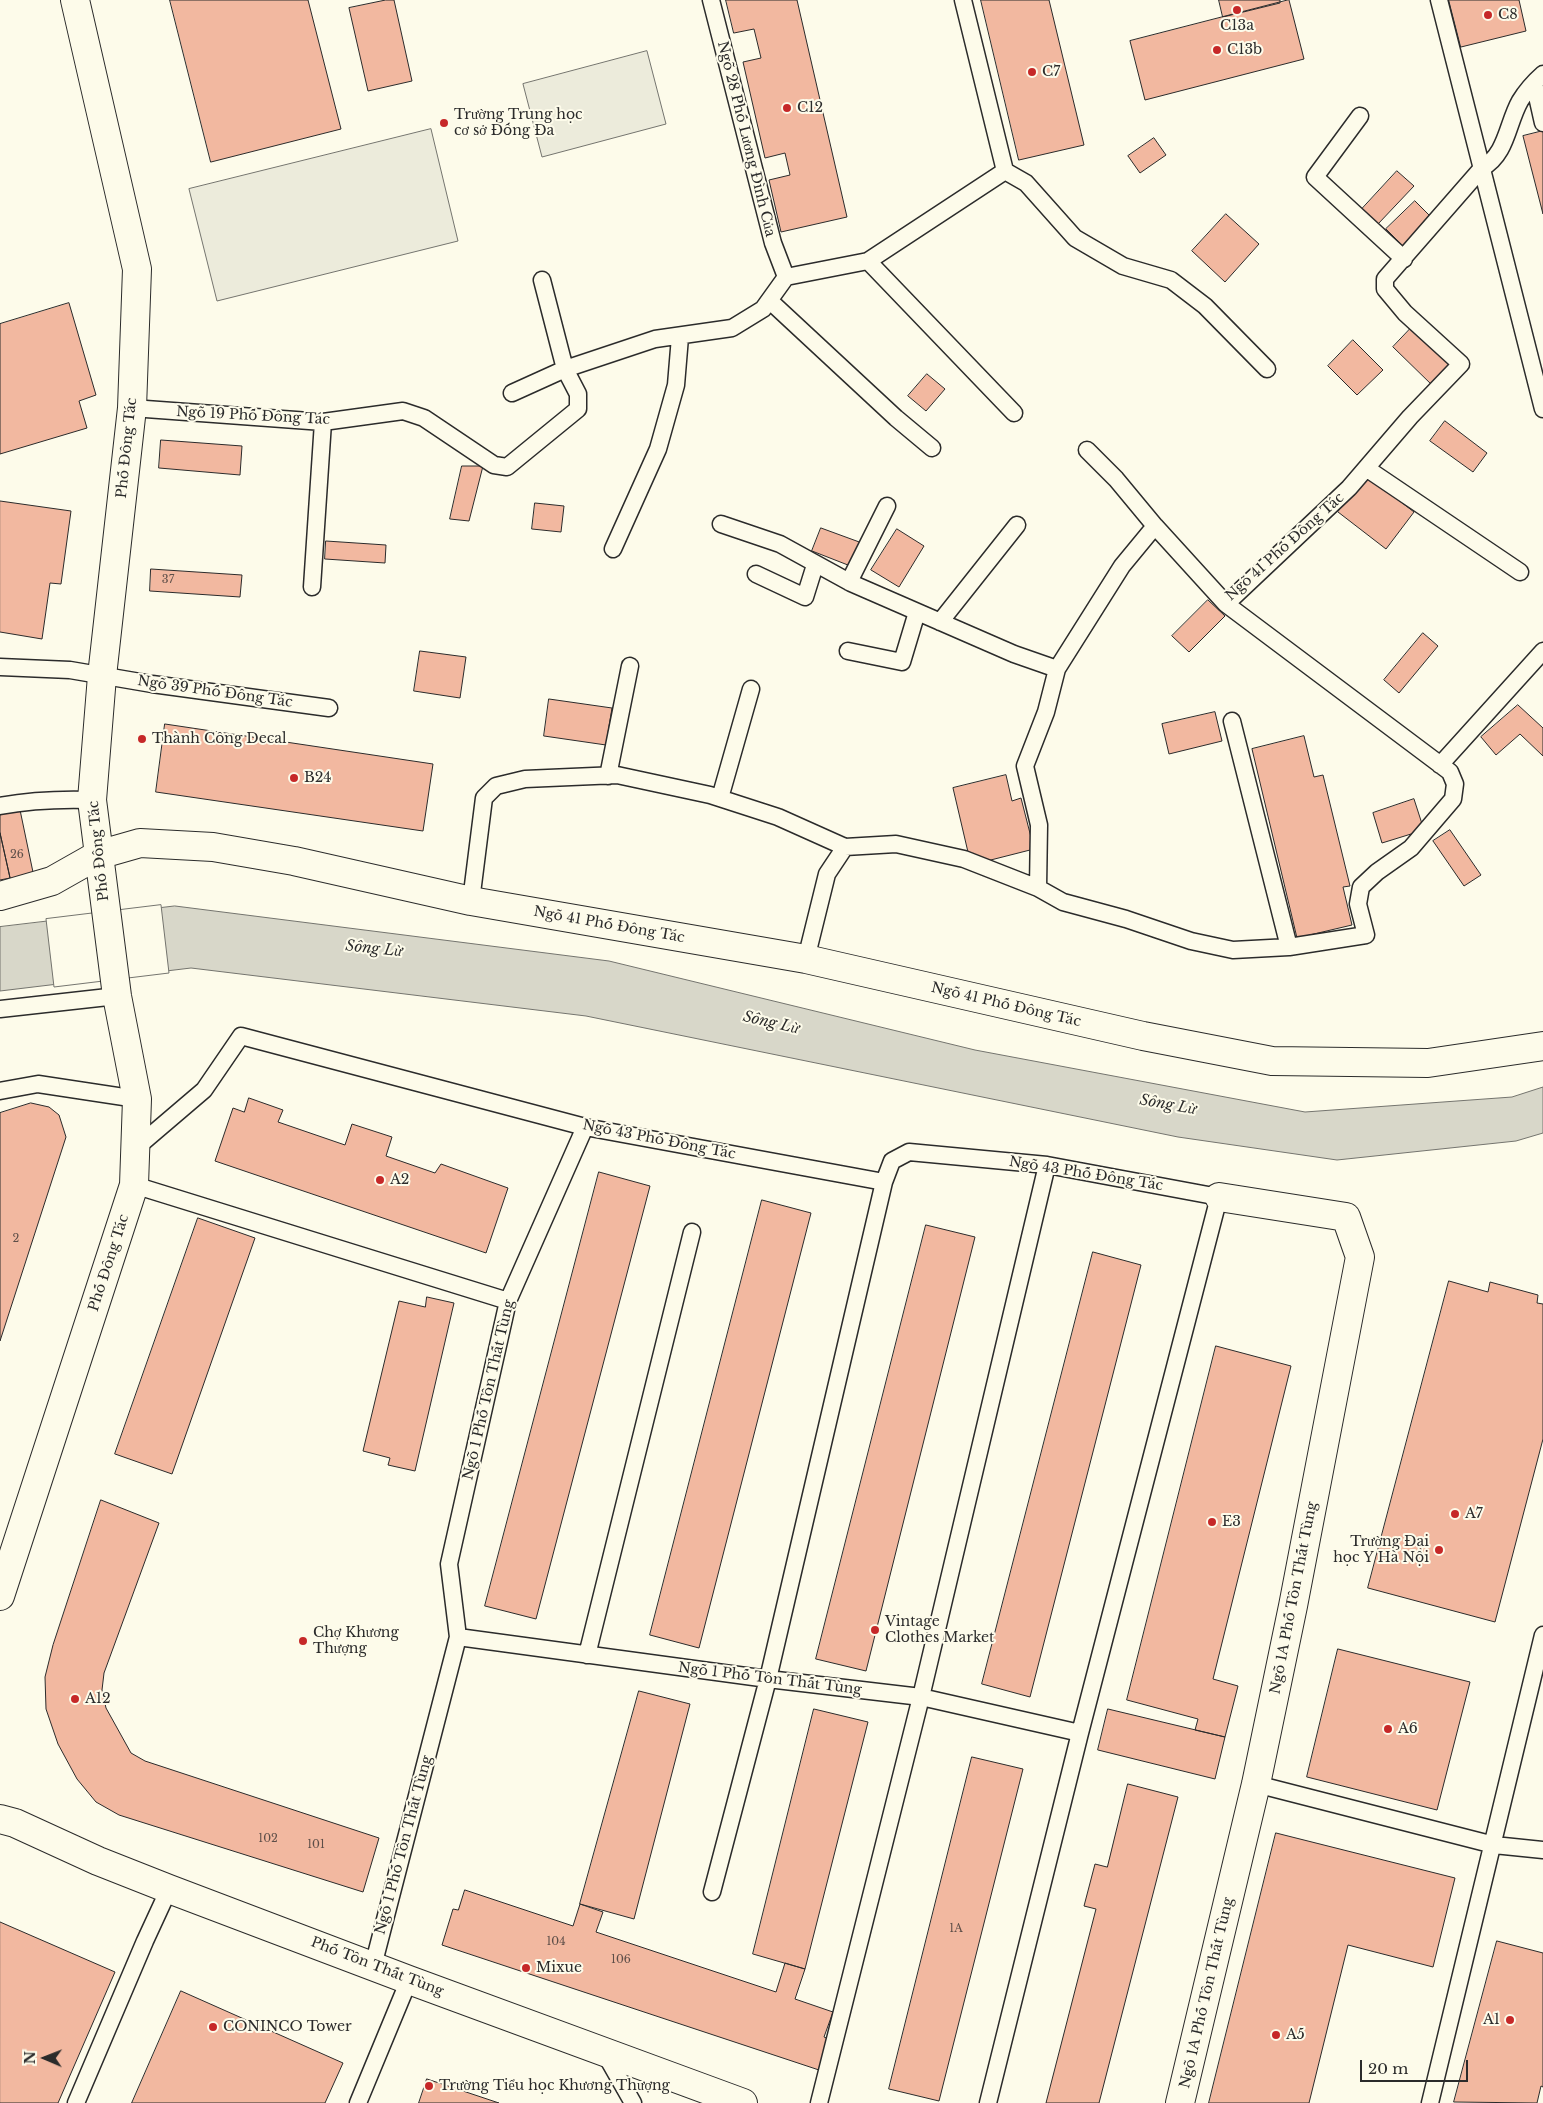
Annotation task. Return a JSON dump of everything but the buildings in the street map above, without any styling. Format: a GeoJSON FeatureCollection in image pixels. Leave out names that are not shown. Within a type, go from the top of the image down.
{"type":"FeatureCollection","features":[{"type":"Feature","properties":{"kind":"street","name":"Phố Đông Tác"},"geometry":{"type":"LineString","coordinates":[[0,1596],[134,1185],[136,1148],[137,1099],[118,996],[92,800],[102,676],[132,408],[137,269],[75,0]]}},
{"type":"Feature","properties":{"kind":"street","name":"Ngõ 41 Phố Đông Tác"},"geometry":{"type":"LineString","coordinates":[[0,896],[52,881],[98,855],[140,843],[213,847],[294,861],[471,901],[806,959],[1143,1036],[1272,1061],[1428,1063],[1543,1046]]}},
{"type":"Feature","properties":{"kind":"street","name":"Ngõ 1A Phố Tôn Thất Tùng"},"geometry":{"type":"LineString","coordinates":[[1180,2103],[1256,1784],[1294,1606],[1360,1257],[1346,1217],[1219,1197]]}},
{"type":"Feature","properties":{"kind":"street","name":"Phố Tôn Thất Tùng"},"geometry":{"type":"LineString","coordinates":[[5,1816],[98,1861],[409,1980],[744,2103]]}},
{"type":"Feature","properties":{"kind":"lane","name":"Ngõ 28 Phố Lương Đình Của"},"geometry":{"type":"LineString","coordinates":[[711,0],[773,243],[786,277]]}},
{"type":"Feature","properties":{"kind":"lane"},"geometry":{"type":"LineString","coordinates":[[964,0],[1005,170],[1026,183],[1075,238],[1123,266],[1171,280],[1205,306],[1267,369]]}},
{"type":"Feature","properties":{"kind":"lane"},"geometry":{"type":"LineString","coordinates":[[1439,0],[1543,409]]}},
{"type":"Feature","properties":{"kind":"lane"},"geometry":{"type":"LineString","coordinates":[[1539,79],[1543,123]]}},
{"type":"Feature","properties":{"kind":"lane","name":"Ngõ 41 Phố Đông Tác"},"geometry":{"type":"LineString","coordinates":[[1087,450],[1116,479],[1154,526],[1226,604],[1349,488],[1410,417],[1461,364],[1405,313],[1384,289],[1385,279],[1482,168],[1491,163],[1499,153],[1520,101],[1539,79]]}},
{"type":"Feature","properties":{"kind":"lane"},"geometry":{"type":"LineString","coordinates":[[1360,116],[1315,176],[1404,259]]}},
{"type":"Feature","properties":{"kind":"lane"},"geometry":{"type":"LineString","coordinates":[[512,392],[565,369],[655,340],[732,328],[763,309],[786,277],[868,261],[1005,170]]}},
{"type":"Feature","properties":{"kind":"lane"},"geometry":{"type":"LineString","coordinates":[[868,261],[1014,413]]}},
{"type":"Feature","properties":{"kind":"lane"},"geometry":{"type":"LineString","coordinates":[[542,280],[565,369]]}},
{"type":"Feature","properties":{"kind":"lane"},"geometry":{"type":"LineString","coordinates":[[770,300],[896,418],[932,448]]}},
{"type":"Feature","properties":{"kind":"lane"},"geometry":{"type":"LineString","coordinates":[[613,549],[658,450],[676,385],[680,336]]}},
{"type":"Feature","properties":{"kind":"lane","name":"Ngõ 19 Phố Đông Tác"},"geometry":{"type":"LineString","coordinates":[[132,408],[324,422],[403,411],[424,418],[494,465],[507,467],[578,409],[578,394],[565,369]]}},
{"type":"Feature","properties":{"kind":"lane"},"geometry":{"type":"LineString","coordinates":[[312,587],[324,422]]}},
{"type":"Feature","properties":{"kind":"lane"},"geometry":{"type":"LineString","coordinates":[[1366,468],[1520,572]]}},
{"type":"Feature","properties":{"kind":"lane"},"geometry":{"type":"LineString","coordinates":[[849,582],[887,506]]}},
{"type":"Feature","properties":{"kind":"lane"},"geometry":{"type":"LineString","coordinates":[[721,524],[780,544],[815,565],[849,582],[1014,654],[1057,668]]}},
{"type":"Feature","properties":{"kind":"lane"},"geometry":{"type":"LineString","coordinates":[[940,622],[1016,525]]}},
{"type":"Feature","properties":{"kind":"lane"},"geometry":{"type":"LineString","coordinates":[[1038,888],[1039,825],[1025,766],[1046,712],[1057,668],[1122,566],[1154,526]]}},
{"type":"Feature","properties":{"kind":"lane"},"geometry":{"type":"LineString","coordinates":[[756,574],[805,597],[815,565]]}},
{"type":"Feature","properties":{"kind":"lane"},"geometry":{"type":"LineString","coordinates":[[471,901],[484,798],[496,786],[525,779],[617,775],[720,798],[778,817],[845,847],[896,844],[964,859],[1038,888],[1063,902],[1199,943],[1233,950],[1289,947],[1366,935],[1358,904],[1361,887],[1377,872],[1411,848],[1453,799],[1455,784],[1450,772],[1226,604]]}},
{"type":"Feature","properties":{"kind":"lane"},"geometry":{"type":"LineString","coordinates":[[848,652],[902,662],[917,612]]}},
{"type":"Feature","properties":{"kind":"lane"},"geometry":{"type":"LineString","coordinates":[[1440,765],[1543,651]]}},
{"type":"Feature","properties":{"kind":"lane"},"geometry":{"type":"LineString","coordinates":[[608,776],[630,666]]}},
{"type":"Feature","properties":{"kind":"lane","name":"Ngõ 39 Phố Đông Tác"},"geometry":{"type":"LineString","coordinates":[[0,667],[70,670],[329,708]]}},
{"type":"Feature","properties":{"kind":"lane"},"geometry":{"type":"LineString","coordinates":[[720,798],[751,689]]}},
{"type":"Feature","properties":{"kind":"lane"},"geometry":{"type":"LineString","coordinates":[[1232,721],[1289,947]]}},
{"type":"Feature","properties":{"kind":"lane"},"geometry":{"type":"LineString","coordinates":[[0,806],[36,800],[92,800]]}},
{"type":"Feature","properties":{"kind":"lane"},"geometry":{"type":"LineString","coordinates":[[806,959],[827,874],[845,847]]}},
{"type":"Feature","properties":{"kind":"lane"},"geometry":{"type":"LineString","coordinates":[[0,1009],[118,996]]}},
{"type":"Feature","properties":{"kind":"lane","name":"Ngõ 43 Phố Đông Tác"},"geometry":{"type":"LineString","coordinates":[[136,1148],[204,1090],[241,1036],[585,1127],[884,1182],[892,1160],[909,1152],[1047,1165],[1219,1197]]}},
{"type":"Feature","properties":{"kind":"lane"},"geometry":{"type":"LineString","coordinates":[[0,1091],[38,1084],[137,1099]]}},
{"type":"Feature","properties":{"kind":"lane","name":"Ngõ 1 Phố Tôn Thất Tùng"},"geometry":{"type":"LineString","coordinates":[[373,1966],[458,1637],[449,1564],[508,1301],[585,1127]]}},
{"type":"Feature","properties":{"kind":"lane"},"geometry":{"type":"LineString","coordinates":[[819,2103],[921,1698],[1047,1165]]}},
{"type":"Feature","properties":{"kind":"lane"},"geometry":{"type":"LineString","coordinates":[[712,1892],[768,1679],[884,1182]]}},
{"type":"Feature","properties":{"kind":"lane"},"geometry":{"type":"LineString","coordinates":[[134,1185],[508,1301]]}},
{"type":"Feature","properties":{"kind":"lane"},"geometry":{"type":"LineString","coordinates":[[988,2103],[1080,1733],[1219,1197]]}},
{"type":"Feature","properties":{"kind":"lane"},"geometry":{"type":"LineString","coordinates":[[587,1655],[692,1232]]}},
{"type":"Feature","properties":{"kind":"lane"},"geometry":{"type":"LineString","coordinates":[[1430,2103],[1494,1845],[1543,1635]]}},
{"type":"Feature","properties":{"kind":"lane","name":"Ngõ 1 Phố Tôn Thất Tùng"},"geometry":{"type":"LineString","coordinates":[[458,1637],[921,1698],[1080,1733]]}},
{"type":"Feature","properties":{"kind":"lane"},"geometry":{"type":"LineString","coordinates":[[1256,1784],[1494,1845],[1543,1850]]}},
{"type":"Feature","properties":{"kind":"lane"},"geometry":{"type":"LineString","coordinates":[[76,2103],[169,1888]]}},
{"type":"Feature","properties":{"kind":"lane"},"geometry":{"type":"LineString","coordinates":[[358,2103],[409,1980]]}},
{"type":"Feature","properties":{"kind":"lane"},"geometry":{"type":"LineString","coordinates":[[603,2050],[633,2103]]}},
{"type":"Feature","properties":{"kind":"shaded area"},"geometry":{"type":"Polygon","coordinates":[[[647,51],[666,124],[542,157],[523,84],[647,51]]]}},
{"type":"Feature","properties":{"kind":"shaded area"},"geometry":{"type":"Polygon","coordinates":[[[431,129],[458,241],[217,301],[189,189],[431,129]]]}},
{"type":"Feature","properties":{"kind":"water","name":"Sông Lừ"},"geometry":{"type":"Polygon","coordinates":[[[175,906],[609,961],[975,1050],[1305,1112],[1512,1097],[1543,1087],[1543,1133],[1516,1141],[1337,1160],[1178,1137],[586,1016],[191,968],[0,991],[0,927],[175,906]]]}},
{"type":"Feature","properties":{"kind":"pier"},"geometry":{"type":"Polygon","coordinates":[[[161,905],[169,973],[54,987],[46,919],[161,905]]]}},
{"type":"Feature","properties":{"kind":"place","name":"C13a"},"geometry":{"type":"Point","coordinates":[1237,10]}},
{"type":"Feature","properties":{"kind":"place","name":"C8"},"geometry":{"type":"Point","coordinates":[1488,15]}},
{"type":"Feature","properties":{"kind":"place","name":"C13b"},"geometry":{"type":"Point","coordinates":[1217,50]}},
{"type":"Feature","properties":{"kind":"place","name":"C7"},"geometry":{"type":"Point","coordinates":[1032,72]}},
{"type":"Feature","properties":{"kind":"place","name":"C12"},"geometry":{"type":"Point","coordinates":[787,108]}},
{"type":"Feature","properties":{"kind":"place","name":"Trường Trung học cơ sở Đống Đa"},"geometry":{"type":"Point","coordinates":[444,123]}},
{"type":"Feature","properties":{"kind":"place","name":"Thành Công Decal"},"geometry":{"type":"Point","coordinates":[142,739]}},
{"type":"Feature","properties":{"kind":"place","name":"B24"},"geometry":{"type":"Point","coordinates":[294,778]}},
{"type":"Feature","properties":{"kind":"place","name":"A2"},"geometry":{"type":"Point","coordinates":[380,1180]}},
{"type":"Feature","properties":{"kind":"place","name":"A7"},"geometry":{"type":"Point","coordinates":[1455,1514]}},
{"type":"Feature","properties":{"kind":"place","name":"E3"},"geometry":{"type":"Point","coordinates":[1212,1522]}},
{"type":"Feature","properties":{"kind":"place","name":"Trường Đại học Y Hà Nội"},"geometry":{"type":"Point","coordinates":[1439,1550]}},
{"type":"Feature","properties":{"kind":"place","name":"Vintage Clothes Market"},"geometry":{"type":"Point","coordinates":[875,1630]}},
{"type":"Feature","properties":{"kind":"place","name":"Chợ Khương Thượng"},"geometry":{"type":"Point","coordinates":[303,1641]}},
{"type":"Feature","properties":{"kind":"place","name":"A12"},"geometry":{"type":"Point","coordinates":[75,1699]}},
{"type":"Feature","properties":{"kind":"place","name":"A6"},"geometry":{"type":"Point","coordinates":[1388,1729]}},
{"type":"Feature","properties":{"kind":"place","name":"Mixue"},"geometry":{"type":"Point","coordinates":[526,1968]}},
{"type":"Feature","properties":{"kind":"place","name":"A1"},"geometry":{"type":"Point","coordinates":[1510,2020]}},
{"type":"Feature","properties":{"kind":"place","name":"CONINCO Tower"},"geometry":{"type":"Point","coordinates":[213,2027]}},
{"type":"Feature","properties":{"kind":"place","name":"A5"},"geometry":{"type":"Point","coordinates":[1276,2035]}},
{"type":"Feature","properties":{"kind":"place","name":"Trường Tiểu học Khương Thượng"},"geometry":{"type":"Point","coordinates":[429,2086]}}]}
